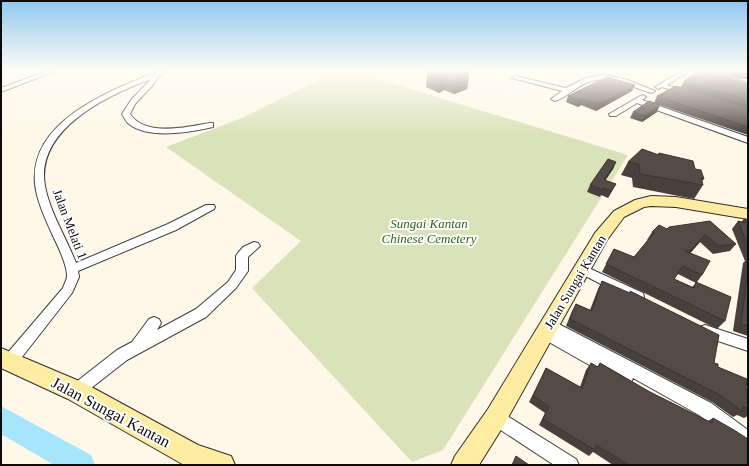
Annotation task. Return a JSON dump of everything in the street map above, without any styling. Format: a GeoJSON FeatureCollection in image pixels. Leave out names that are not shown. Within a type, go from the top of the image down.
{"type":"FeatureCollection","features":[{"type":"Feature","properties":{"kind":"main road","name":"Jalan Sungai Kantan"},"geometry":{"type":"LineString","coordinates":[[464,465],[496,417],[601,237],[619,214],[632,206],[650,201],[676,202],[748,214]]}},
{"type":"Feature","properties":{"kind":"main road","name":"Jalan Sungai Kantan"},"geometry":{"type":"LineString","coordinates":[[5,360],[76,391],[193,456],[222,465]]}},
{"type":"Feature","properties":{"kind":"street","name":"Jalan Melati 1"},"geometry":{"type":"LineString","coordinates":[[5,360],[68,290],[73,277],[72,269],[44,203],[40,183],[39,164],[43,155],[60,129],[79,113],[112,93]]}},
{"type":"Feature","properties":{"kind":"street"},"geometry":{"type":"LineString","coordinates":[[142,93],[126,114],[128,119],[140,127],[164,131],[210,125]]}},
{"type":"Feature","properties":{"kind":"street"},"geometry":{"type":"LineString","coordinates":[[555,99],[565,93]]}},
{"type":"Feature","properties":{"kind":"street"},"geometry":{"type":"LineString","coordinates":[[613,114],[649,93]]}},
{"type":"Feature","properties":{"kind":"street"},"geometry":{"type":"LineString","coordinates":[[687,93],[691,94]]}},
{"type":"Feature","properties":{"kind":"street"},"geometry":{"type":"LineString","coordinates":[[636,100],[748,140]]}},
{"type":"Feature","properties":{"kind":"street"},"geometry":{"type":"LineString","coordinates":[[72,269],[172,228],[210,207]]}},
{"type":"Feature","properties":{"kind":"street"},"geometry":{"type":"LineString","coordinates":[[76,391],[122,354],[201,313],[232,285],[242,271],[242,256],[247,250],[254,246]]}},
{"type":"Feature","properties":{"kind":"street"},"geometry":{"type":"LineString","coordinates":[[582,269],[652,304]]}},
{"type":"Feature","properties":{"kind":"street"},"geometry":{"type":"LineString","coordinates":[[136,347],[154,323]]}},
{"type":"Feature","properties":{"kind":"street"},"geometry":{"type":"LineString","coordinates":[[694,325],[715,336],[735,339],[748,345]]}},
{"type":"Feature","properties":{"kind":"street"},"geometry":{"type":"LineString","coordinates":[[547,329],[636,385]]}},
{"type":"Feature","properties":{"kind":"street"},"geometry":{"type":"LineString","coordinates":[[547,329],[705,409],[748,440]]}},
{"type":"Feature","properties":{"kind":"street"},"geometry":{"type":"LineString","coordinates":[[496,417],[570,465]]}},
{"type":"Feature","properties":{"kind":"green space","name":"Sungai Kantan Chinese Cemetery"},"geometry":{"type":"Polygon","coordinates":[[[293,93],[423,93],[628,155],[443,450],[412,462],[252,288],[301,241],[166,147],[242,118],[293,93]]]}},
{"type":"Feature","properties":{"kind":"building"},"geometry":{"type":"Polygon","coordinates":[[[575,93],[620,93],[599,104],[568,96],[575,93]]]}},
{"type":"Feature","properties":{"kind":"building"},"geometry":{"type":"Polygon","coordinates":[[[663,93],[699,93],[748,107],[748,127],[657,96],[663,93]]]}},
{"type":"Feature","properties":{"kind":"building"},"geometry":{"type":"Polygon","coordinates":[[[724,93],[748,93],[748,100],[724,93]]]}},
{"type":"Feature","properties":{"kind":"building"},"geometry":{"type":"Polygon","coordinates":[[[649,101],[660,105],[645,116],[633,112],[649,101]]]}},
{"type":"Feature","properties":{"kind":"building"},"geometry":{"type":"Polygon","coordinates":[[[642,149],[659,155],[659,153],[693,161],[695,169],[701,170],[704,179],[701,178],[703,185],[640,174],[639,164],[628,162],[642,149]]]}},
{"type":"Feature","properties":{"kind":"building"},"geometry":{"type":"Polygon","coordinates":[[[608,159],[616,162],[604,180],[616,184],[611,191],[604,188],[603,190],[590,185],[608,159]]]}},
{"type":"Feature","properties":{"kind":"building"},"geometry":{"type":"Polygon","coordinates":[[[744,219],[748,220],[748,245],[738,221],[746,223],[744,219]]]}},
{"type":"Feature","properties":{"kind":"building"},"geometry":{"type":"Polygon","coordinates":[[[710,221],[736,244],[719,246],[705,235],[691,250],[685,251],[710,261],[702,275],[683,266],[674,279],[694,288],[696,282],[731,297],[725,321],[606,264],[614,249],[634,257],[654,233],[652,232],[659,225],[667,229],[669,227],[710,221]]]}},
{"type":"Feature","properties":{"kind":"building"},"geometry":{"type":"Polygon","coordinates":[[[748,269],[748,326],[741,324],[748,269]]]}},
{"type":"Feature","properties":{"kind":"building"},"geometry":{"type":"Polygon","coordinates":[[[602,281],[630,293],[630,291],[719,335],[714,363],[718,364],[718,367],[747,379],[746,389],[748,390],[748,409],[743,406],[742,411],[720,395],[570,319],[576,304],[592,311],[602,281]]]}},
{"type":"Feature","properties":{"kind":"building"},"geometry":{"type":"Polygon","coordinates":[[[591,363],[598,367],[600,363],[650,392],[712,423],[713,418],[748,439],[748,465],[629,465],[596,445],[595,450],[543,419],[549,406],[533,396],[546,368],[582,388],[591,363]]]}},
{"type":"Feature","properties":{"kind":"building"},"geometry":{"type":"Polygon","coordinates":[[[516,456],[529,465],[512,465],[516,456]]]}},
{"type":"Feature","properties":{"kind":"waterway"},"geometry":{"type":"LineString","coordinates":[[1,419],[81,465]]}}]}
